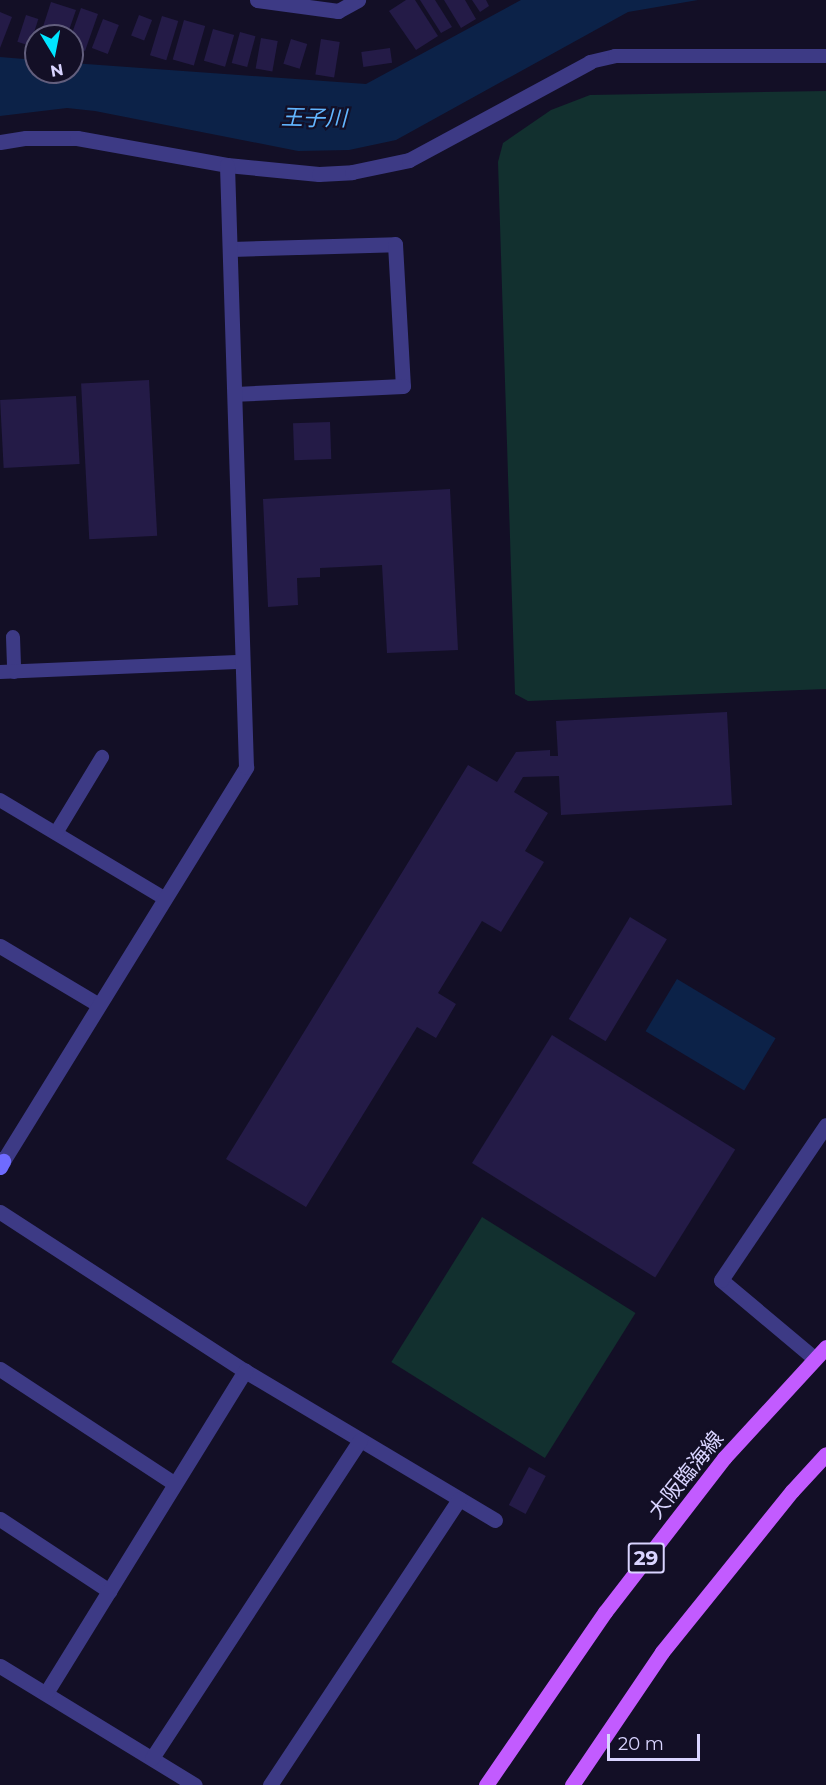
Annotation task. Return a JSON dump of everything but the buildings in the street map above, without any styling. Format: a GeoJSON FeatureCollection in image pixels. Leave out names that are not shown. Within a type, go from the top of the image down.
{"type":"FeatureCollection","features":[{"type":"Feature","properties":{"kind":"main road","name":"大阪臨海線"},"geometry":{"type":"LineString","coordinates":[[486,1785],[619,1593],[724,1458],[826,1347]]}},
{"type":"Feature","properties":{"kind":"main road"},"geometry":{"type":"LineString","coordinates":[[572,1785],[662,1652],[792,1491],[826,1454]]}},
{"type":"Feature","properties":{"kind":"street"},"geometry":{"type":"LineString","coordinates":[[257,0],[338,11],[358,0]]}},
{"type":"Feature","properties":{"kind":"street"},"geometry":{"type":"LineString","coordinates":[[0,142],[26,138],[76,138],[227,165],[319,174],[352,172],[409,159],[590,62]]}},
{"type":"Feature","properties":{"kind":"street"},"geometry":{"type":"LineString","coordinates":[[1,1162],[246,767],[227,165]]}},
{"type":"Feature","properties":{"kind":"street"},"geometry":{"type":"LineString","coordinates":[[231,249],[396,244],[403,386],[236,394]]}},
{"type":"Feature","properties":{"kind":"street"},"geometry":{"type":"LineString","coordinates":[[0,946],[99,1005]]}},
{"type":"Feature","properties":{"kind":"street"},"geometry":{"type":"LineString","coordinates":[[814,1358],[721,1280],[826,1125]]}},
{"type":"Feature","properties":{"kind":"street"},"geometry":{"type":"LineString","coordinates":[[0,1212],[245,1371],[495,1520]]}},
{"type":"Feature","properties":{"kind":"street"},"geometry":{"type":"LineString","coordinates":[[0,1369],[175,1484]]}},
{"type":"Feature","properties":{"kind":"street"},"geometry":{"type":"LineString","coordinates":[[46,1693],[245,1371]]}},
{"type":"Feature","properties":{"kind":"street"},"geometry":{"type":"LineString","coordinates":[[152,1758],[360,1440]]}},
{"type":"Feature","properties":{"kind":"street"},"geometry":{"type":"LineString","coordinates":[[270,1785],[459,1499]]}},
{"type":"Feature","properties":{"kind":"street"},"geometry":{"type":"LineString","coordinates":[[0,1520],[109,1591]]}},
{"type":"Feature","properties":{"kind":"street"},"geometry":{"type":"LineString","coordinates":[[1,1668],[46,1693],[195,1785]]}},
{"type":"Feature","properties":{"kind":"lane"},"geometry":{"type":"LineString","coordinates":[[590,62],[615,56],[826,56]]}},
{"type":"Feature","properties":{"kind":"lane"},"geometry":{"type":"LineString","coordinates":[[13,637],[7,672],[243,662]]}},
{"type":"Feature","properties":{"kind":"lane"},"geometry":{"type":"LineString","coordinates":[[56,833],[102,757]]}},
{"type":"Feature","properties":{"kind":"lane"},"geometry":{"type":"LineString","coordinates":[[0,800],[164,898]]}},
{"type":"Feature","properties":{"kind":"green space"},"geometry":{"type":"Polygon","coordinates":[[[826,91],[826,689],[528,701],[515,694],[498,162],[503,143],[551,110],[590,95],[826,91]]]}},
{"type":"Feature","properties":{"kind":"green space"},"geometry":{"type":"Polygon","coordinates":[[[482,1217],[635,1313],[545,1458],[391,1362],[482,1217]]]}},
{"type":"Feature","properties":{"kind":"water","name":"王子川"},"geometry":{"type":"Polygon","coordinates":[[[521,0],[698,0],[628,12],[396,140],[349,150],[298,151],[95,111],[67,108],[0,116],[0,57],[24,59],[24,84],[84,84],[84,64],[366,84],[521,0]]]}},
{"type":"Feature","properties":{"kind":"water"},"geometry":{"type":"Polygon","coordinates":[[[677,979],[776,1038],[744,1091],[646,1031],[677,979]]]}}]}
